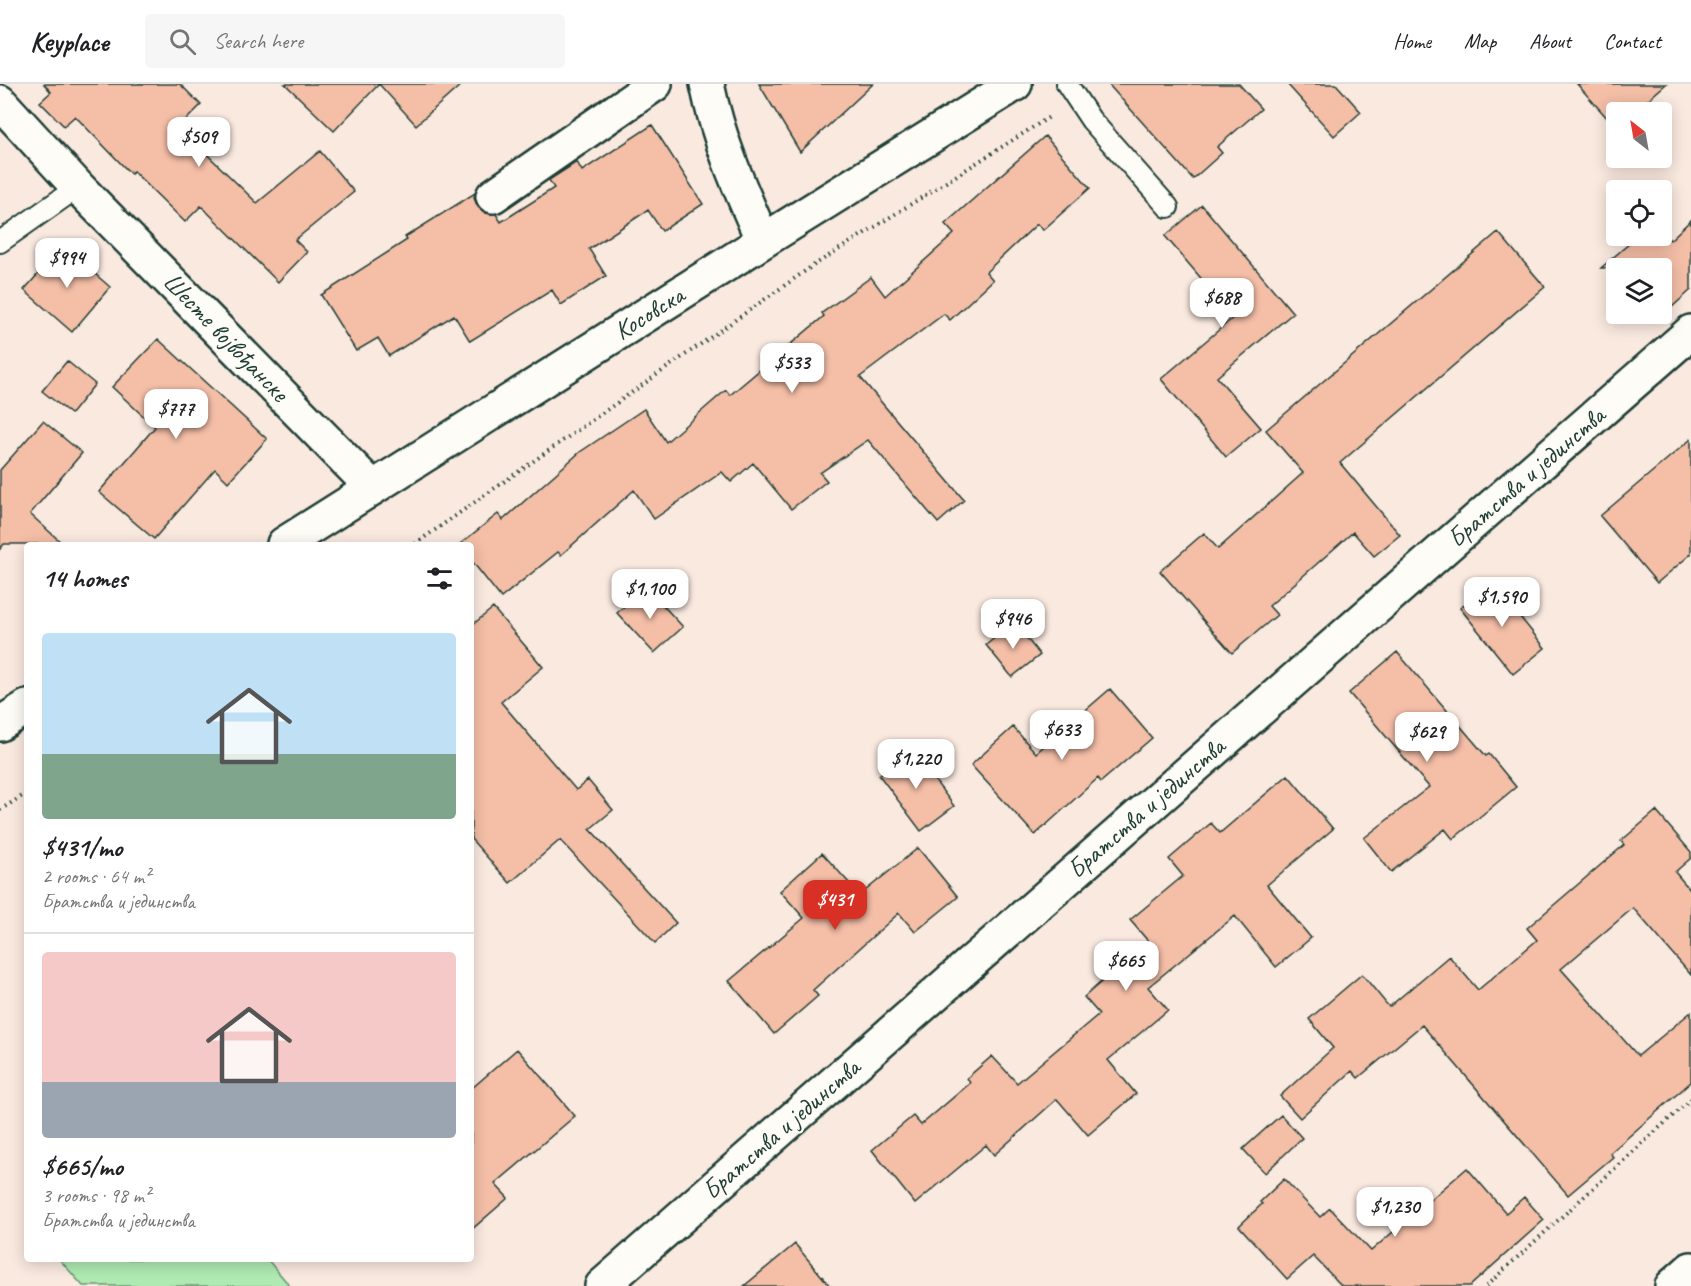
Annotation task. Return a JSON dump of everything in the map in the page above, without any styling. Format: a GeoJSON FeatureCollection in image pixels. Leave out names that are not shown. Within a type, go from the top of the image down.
{"type":"FeatureCollection","features":[{"type":"Feature","properties":{"kind":"street"},"geometry":{"type":"LineString","coordinates":[[493,196],[655,84]]}},
{"type":"Feature","properties":{"kind":"street"},"geometry":{"type":"LineString","coordinates":[[707,84],[717,127],[733,173],[763,241]]}},
{"type":"Feature","properties":{"kind":"street","name":"Косовска"},"geometry":{"type":"LineString","coordinates":[[287,542],[1015,84]]}},
{"type":"Feature","properties":{"kind":"street","name":"Шесте војвођанске"},"geometry":{"type":"LineString","coordinates":[[0,102],[78,187],[373,488]]}},
{"type":"Feature","properties":{"kind":"street","name":"Братства и јединства"},"geometry":{"type":"LineString","coordinates":[[602,1286],[1691,332]]}},
{"type":"Feature","properties":{"kind":"street"},"geometry":{"type":"LineString","coordinates":[[0,724],[24,709]]}},
{"type":"Feature","properties":{"kind":"street"},"geometry":{"type":"LineString","coordinates":[[1672,1286],[1691,1269]]}},
{"type":"Feature","properties":{"kind":"lane"},"geometry":{"type":"LineString","coordinates":[[1072,92],[1091,120],[1168,207]]}},
{"type":"Feature","properties":{"kind":"lane"},"geometry":{"type":"LineString","coordinates":[[0,242],[78,187]]}},
{"type":"Feature","properties":{"kind":"path"},"geometry":{"type":"LineString","coordinates":[[419,542],[811,267],[981,162],[1072,92]]}},
{"type":"Feature","properties":{"kind":"path"},"geometry":{"type":"LineString","coordinates":[[0,810],[24,795]]}},
{"type":"Feature","properties":{"kind":"path"},"geometry":{"type":"LineString","coordinates":[[1486,1286],[1691,1099]]}},
{"type":"Feature","properties":{"kind":"green space"},"geometry":{"type":"Polygon","coordinates":[[[62,1262],[270,1262],[290,1286],[83,1286],[62,1262]]]}},
{"type":"Feature","properties":{"kind":"building"},"geometry":{"type":"Polygon","coordinates":[[[44,84],[180,84],[201,105],[179,127],[257,203],[320,151],[354,192],[295,240],[307,252],[278,282],[201,206],[185,222],[133,171],[131,174],[75,116],[64,126],[40,102],[51,92],[44,84]]]}},
{"type":"Feature","properties":{"kind":"building"},"geometry":{"type":"Polygon","coordinates":[[[285,84],[379,84],[334,131],[285,84]]]}},
{"type":"Feature","properties":{"kind":"building"},"geometry":{"type":"Polygon","coordinates":[[[379,84],[462,84],[416,125],[379,84]]]}},
{"type":"Feature","properties":{"kind":"building"},"geometry":{"type":"Polygon","coordinates":[[[759,84],[873,84],[800,152],[759,84]]]}},
{"type":"Feature","properties":{"kind":"building"},"geometry":{"type":"Polygon","coordinates":[[[1108,84],[1239,84],[1261,109],[1217,147],[1222,153],[1193,179],[1108,84]]]}},
{"type":"Feature","properties":{"kind":"building"},"geometry":{"type":"Polygon","coordinates":[[[1287,84],[1336,84],[1361,112],[1334,136],[1287,84]]]}},
{"type":"Feature","properties":{"kind":"building"},"geometry":{"type":"Polygon","coordinates":[[[1577,84],[1666,84],[1645,102],[1606,102],[1606,117],[1577,84]]]}},
{"type":"Feature","properties":{"kind":"building"},"geometry":{"type":"Polygon","coordinates":[[[652,125],[703,204],[662,231],[648,210],[589,249],[606,276],[561,305],[552,290],[470,341],[454,315],[389,356],[378,338],[356,351],[321,295],[407,240],[405,237],[475,193],[474,198],[478,207],[486,213],[496,214],[501,222],[554,188],[549,180],[577,162],[582,171],[652,125]]]}},
{"type":"Feature","properties":{"kind":"building"},"geometry":{"type":"Polygon","coordinates":[[[1045,136],[1090,188],[1043,230],[1037,224],[986,272],[993,280],[950,320],[944,314],[860,377],[964,500],[938,523],[868,440],[820,473],[827,481],[791,509],[753,463],[731,482],[722,472],[654,519],[634,490],[561,555],[558,552],[501,598],[474,564],[474,542],[463,542],[498,514],[503,520],[580,452],[644,409],[666,442],[726,390],[730,395],[824,316],[822,313],[871,277],[885,296],[954,234],[945,224],[1045,136]]]}},
{"type":"Feature","properties":{"kind":"building"},"geometry":{"type":"Polygon","coordinates":[[[1202,205],[1293,313],[1217,377],[1261,428],[1226,457],[1161,379],[1234,317],[1165,236],[1202,205]]]}},
{"type":"Feature","properties":{"kind":"building"},"geometry":{"type":"Polygon","coordinates":[[[1691,220],[1691,290],[1672,307],[1672,258],[1613,258],[1626,246],[1672,246],[1672,238],[1691,220]]]}},
{"type":"Feature","properties":{"kind":"building"},"geometry":{"type":"Polygon","coordinates":[[[1498,232],[1545,287],[1340,463],[1400,535],[1374,556],[1353,532],[1269,606],[1277,615],[1232,653],[1160,571],[1204,533],[1218,549],[1303,473],[1266,430],[1498,232]]]}},
{"type":"Feature","properties":{"kind":"building"},"geometry":{"type":"Polygon","coordinates":[[[63,246],[110,287],[72,332],[24,290],[63,246]]]}},
{"type":"Feature","properties":{"kind":"building"},"geometry":{"type":"Polygon","coordinates":[[[158,339],[267,439],[228,482],[215,469],[154,539],[99,492],[155,427],[112,387],[158,339]]]}},
{"type":"Feature","properties":{"kind":"building"},"geometry":{"type":"Polygon","coordinates":[[[67,361],[95,384],[71,414],[42,391],[67,361]]]}},
{"type":"Feature","properties":{"kind":"building"},"geometry":{"type":"Polygon","coordinates":[[[43,421],[82,453],[30,514],[61,542],[4,544],[0,549],[0,470],[43,421]]]}},
{"type":"Feature","properties":{"kind":"building"},"geometry":{"type":"Polygon","coordinates":[[[1691,439],[1691,554],[1657,583],[1600,516],[1691,439]]]}},
{"type":"Feature","properties":{"kind":"building"},"geometry":{"type":"Polygon","coordinates":[[[1492,582],[1545,648],[1513,674],[1460,608],[1492,582]]]}},
{"type":"Feature","properties":{"kind":"building"},"geometry":{"type":"Polygon","coordinates":[[[646,587],[683,627],[654,653],[617,613],[646,587]]]}},
{"type":"Feature","properties":{"kind":"building"},"geometry":{"type":"Polygon","coordinates":[[[493,608],[543,667],[501,702],[576,790],[588,780],[613,810],[590,829],[676,923],[655,943],[560,840],[510,883],[474,842],[474,624],[493,608]]]}},
{"type":"Feature","properties":{"kind":"building"},"geometry":{"type":"Polygon","coordinates":[[[1014,622],[1040,655],[1012,677],[986,645],[1014,622]]]}},
{"type":"Feature","properties":{"kind":"building"},"geometry":{"type":"Polygon","coordinates":[[[1397,652],[1486,756],[1489,754],[1516,787],[1453,839],[1445,829],[1391,872],[1364,838],[1429,787],[1349,693],[1397,652]]]}},
{"type":"Feature","properties":{"kind":"building"},"geometry":{"type":"Polygon","coordinates":[[[1110,689],[1152,738],[1101,782],[1098,778],[1035,835],[971,765],[1013,727],[1036,753],[1110,689]]]}},
{"type":"Feature","properties":{"kind":"building"},"geometry":{"type":"Polygon","coordinates":[[[912,750],[954,806],[921,831],[879,775],[912,750]]]}},
{"type":"Feature","properties":{"kind":"building"},"geometry":{"type":"Polygon","coordinates":[[[1288,775],[1333,829],[1267,885],[1311,938],[1276,967],[1235,916],[1148,987],[1168,1010],[1108,1060],[1136,1094],[1088,1135],[1057,1099],[994,1155],[986,1145],[915,1204],[872,1150],[913,1116],[921,1125],[970,1083],[967,1078],[992,1056],[1017,1083],[1099,1014],[1084,997],[1148,941],[1130,920],[1183,876],[1169,859],[1211,823],[1220,833],[1288,775]]]}},
{"type":"Feature","properties":{"kind":"building"},"geometry":{"type":"Polygon","coordinates":[[[1656,811],[1691,852],[1691,858],[1675,872],[1691,891],[1691,975],[1633,908],[1561,969],[1638,1056],[1691,1012],[1691,1082],[1610,1153],[1613,1157],[1568,1195],[1422,1025],[1358,1078],[1352,1071],[1300,1118],[1280,1096],[1333,1048],[1309,1019],[1362,974],[1389,1007],[1449,956],[1478,990],[1537,940],[1527,928],[1624,845],[1621,841],[1656,811]]]}},
{"type":"Feature","properties":{"kind":"building"},"geometry":{"type":"Polygon","coordinates":[[[918,848],[958,897],[915,932],[899,913],[813,990],[818,996],[774,1034],[729,981],[804,918],[780,891],[822,853],[860,895],[918,848]]]}},
{"type":"Feature","properties":{"kind":"building"},"geometry":{"type":"Polygon","coordinates":[[[517,1049],[575,1116],[495,1184],[508,1198],[474,1227],[474,1086],[517,1049]]]}},
{"type":"Feature","properties":{"kind":"building"},"geometry":{"type":"Polygon","coordinates":[[[1281,1115],[1302,1138],[1265,1173],[1243,1149],[1281,1115]]]}},
{"type":"Feature","properties":{"kind":"building"},"geometry":{"type":"Polygon","coordinates":[[[1467,1168],[1506,1213],[1524,1197],[1544,1220],[1470,1286],[1342,1286],[1313,1256],[1287,1279],[1239,1226],[1284,1179],[1320,1217],[1330,1208],[1371,1251],[1467,1168]]]}},
{"type":"Feature","properties":{"kind":"building"},"geometry":{"type":"Polygon","coordinates":[[[795,1244],[830,1286],[744,1286],[795,1244]]]}}]}
